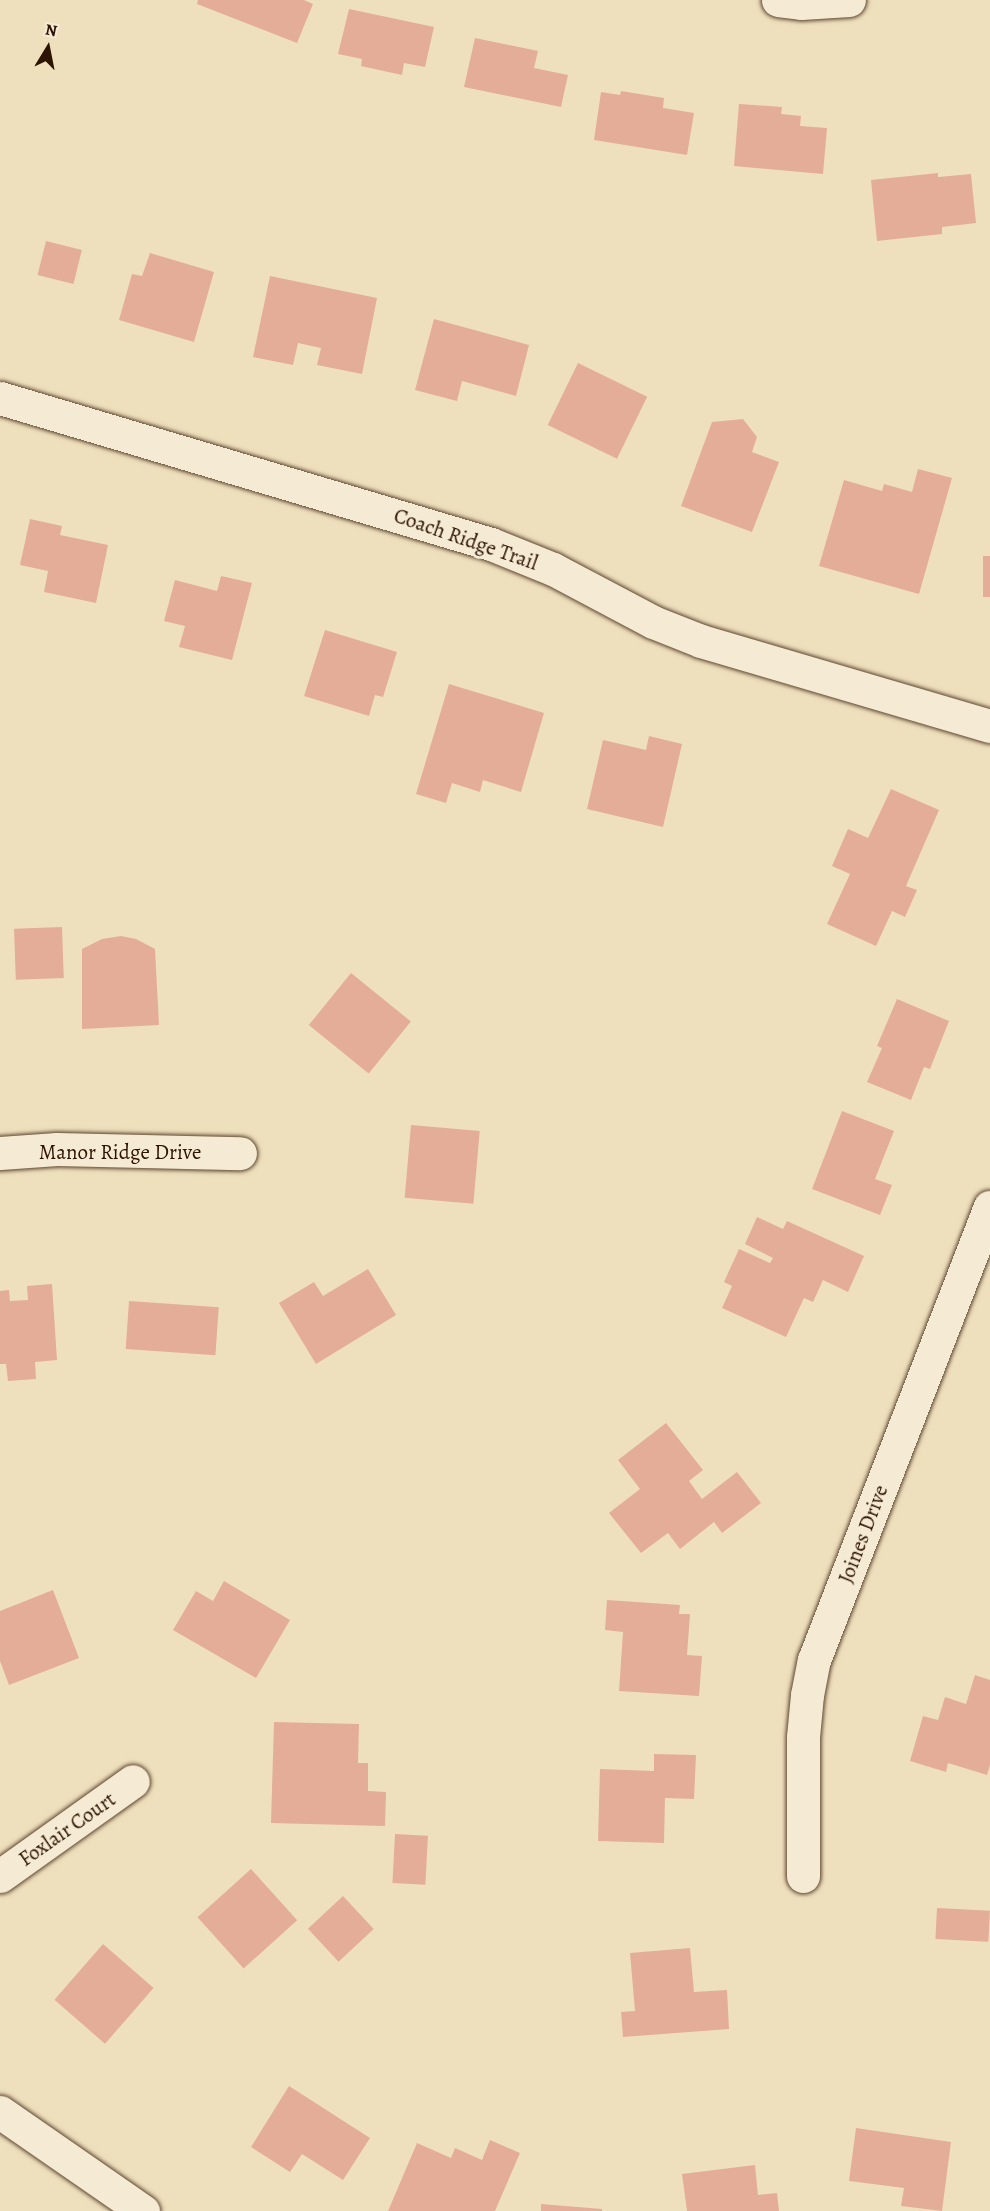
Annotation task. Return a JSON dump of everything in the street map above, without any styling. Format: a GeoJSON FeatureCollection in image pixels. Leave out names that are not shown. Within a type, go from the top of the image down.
{"type":"FeatureCollection","features":[{"type":"Feature","properties":{"kind":"street"},"geometry":{"type":"LineString","coordinates":[[778,0],[801,3],[849,0]]}},
{"type":"Feature","properties":{"kind":"street","name":"Coach Ridge Trail"},"geometry":{"type":"LineString","coordinates":[[0,398],[492,544],[553,569],[652,622],[701,641],[990,726]]}},
{"type":"Feature","properties":{"kind":"street","name":"Manor Ridge Drive"},"geometry":{"type":"LineString","coordinates":[[0,1153],[57,1149],[240,1152]]}},
{"type":"Feature","properties":{"kind":"street","name":"Joines Drive"},"geometry":{"type":"LineString","coordinates":[[803,1876],[803,1737],[807,1695],[814,1660],[990,1207]]}},
{"type":"Feature","properties":{"kind":"street","name":"Foxlair Court"},"geometry":{"type":"LineString","coordinates":[[0,1876],[133,1781]]}},
{"type":"Feature","properties":{"kind":"street"},"geometry":{"type":"LineString","coordinates":[[0,2112],[143,2211]]}},
{"type":"Feature","properties":{"kind":"building"},"geometry":{"type":"Polygon","coordinates":[[[198,0],[304,0],[313,4],[297,43],[197,4],[198,0]]]}},
{"type":"Feature","properties":{"kind":"building"},"geometry":{"type":"Polygon","coordinates":[[[349,9],[434,27],[425,67],[404,63],[402,75],[361,66],[362,59],[338,54],[349,9]]]}},
{"type":"Feature","properties":{"kind":"building"},"geometry":{"type":"Polygon","coordinates":[[[475,38],[538,51],[534,68],[568,75],[561,107],[464,87],[475,38]]]}},
{"type":"Feature","properties":{"kind":"building"},"geometry":{"type":"Polygon","coordinates":[[[621,91],[664,98],[663,108],[694,113],[687,155],[594,140],[601,92],[620,95],[621,91]]]}},
{"type":"Feature","properties":{"kind":"building"},"geometry":{"type":"Polygon","coordinates":[[[739,104],[782,107],[781,114],[801,116],[800,126],[827,128],[823,174],[734,166],[739,104]]]}},
{"type":"Feature","properties":{"kind":"building"},"geometry":{"type":"Polygon","coordinates":[[[938,173],[938,177],[971,174],[976,223],[942,227],[942,234],[877,241],[871,180],[938,173]]]}},
{"type":"Feature","properties":{"kind":"building"},"geometry":{"type":"Polygon","coordinates":[[[46,241],[82,250],[73,284],[38,275],[46,241]]]}},
{"type":"Feature","properties":{"kind":"building"},"geometry":{"type":"Polygon","coordinates":[[[150,253],[214,272],[194,342],[119,320],[132,274],[142,276],[150,253]]]}},
{"type":"Feature","properties":{"kind":"building"},"geometry":{"type":"Polygon","coordinates":[[[270,276],[377,298],[362,374],[317,365],[321,348],[298,343],[293,365],[253,357],[270,276]]]}},
{"type":"Feature","properties":{"kind":"building"},"geometry":{"type":"Polygon","coordinates":[[[434,319],[529,345],[516,396],[462,381],[457,401],[415,390],[434,319]]]}},
{"type":"Feature","properties":{"kind":"building"},"geometry":{"type":"Polygon","coordinates":[[[578,363],[647,397],[617,459],[548,425],[578,363]]]}},
{"type":"Feature","properties":{"kind":"building"},"geometry":{"type":"Polygon","coordinates":[[[743,419],[757,437],[752,452],[779,462],[752,532],[681,506],[712,422],[743,419]]]}},
{"type":"Feature","properties":{"kind":"building"},"geometry":{"type":"Polygon","coordinates":[[[918,469],[952,478],[919,594],[819,566],[844,480],[882,491],[884,484],[912,492],[918,469]]]}},
{"type":"Feature","properties":{"kind":"building"},"geometry":{"type":"Polygon","coordinates":[[[30,519],[62,526],[60,535],[108,545],[96,603],[44,592],[48,571],[20,565],[30,519]]]}},
{"type":"Feature","properties":{"kind":"building"},"geometry":{"type":"Polygon","coordinates":[[[983,556],[990,556],[990,597],[983,597],[983,556]]]}},
{"type":"Feature","properties":{"kind":"building"},"geometry":{"type":"Polygon","coordinates":[[[221,576],[252,583],[232,660],[179,647],[185,626],[164,621],[175,580],[217,591],[221,576]]]}},
{"type":"Feature","properties":{"kind":"building"},"geometry":{"type":"Polygon","coordinates":[[[325,630],[397,652],[383,697],[375,695],[369,716],[304,696],[325,630]]]}},
{"type":"Feature","properties":{"kind":"building"},"geometry":{"type":"Polygon","coordinates":[[[449,684],[544,713],[521,792],[483,780],[480,792],[452,783],[446,803],[416,794],[449,684]]]}},
{"type":"Feature","properties":{"kind":"building"},"geometry":{"type":"Polygon","coordinates":[[[649,736],[682,744],[663,827],[587,809],[603,740],[646,750],[649,736]]]}},
{"type":"Feature","properties":{"kind":"building"},"geometry":{"type":"Polygon","coordinates":[[[891,789],[939,810],[906,886],[917,890],[905,917],[892,911],[876,946],[827,924],[850,874],[832,866],[848,829],[868,838],[891,789]]]}},
{"type":"Feature","properties":{"kind":"building"},"geometry":{"type":"Polygon","coordinates":[[[62,927],[64,978],[16,980],[14,929],[62,927]]]}},
{"type":"Feature","properties":{"kind":"building"},"geometry":{"type":"Polygon","coordinates":[[[121,936],[136,939],[155,949],[159,1025],[82,1029],[82,949],[102,939],[121,936]]]}},
{"type":"Feature","properties":{"kind":"building"},"geometry":{"type":"Polygon","coordinates":[[[351,973],[411,1021],[369,1074],[309,1025],[351,973]]]}},
{"type":"Feature","properties":{"kind":"building"},"geometry":{"type":"Polygon","coordinates":[[[897,999],[949,1021],[930,1069],[924,1067],[911,1100],[867,1082],[882,1048],[877,1046],[897,999]]]}},
{"type":"Feature","properties":{"kind":"building"},"geometry":{"type":"Polygon","coordinates":[[[842,1111],[894,1131],[875,1179],[892,1185],[880,1215],[812,1189],[842,1111]]]}},
{"type":"Feature","properties":{"kind":"building"},"geometry":{"type":"Polygon","coordinates":[[[411,1125],[480,1131],[473,1204],[405,1198],[411,1125]]]}},
{"type":"Feature","properties":{"kind":"building"},"geometry":{"type":"Polygon","coordinates":[[[757,1217],[783,1229],[787,1221],[864,1256],[848,1292],[823,1280],[813,1302],[804,1298],[786,1337],[722,1308],[732,1286],[724,1282],[739,1249],[770,1263],[773,1258],[745,1244],[757,1217]]]}},
{"type":"Feature","properties":{"kind":"building"},"geometry":{"type":"Polygon","coordinates":[[[368,1269],[396,1315],[316,1364],[279,1303],[314,1282],[323,1296],[368,1269]]]}},
{"type":"Feature","properties":{"kind":"building"},"geometry":{"type":"Polygon","coordinates":[[[52,1284],[57,1360],[35,1362],[36,1379],[8,1381],[6,1364],[0,1364],[0,1291],[9,1290],[10,1301],[28,1300],[27,1286],[52,1284]]]}},
{"type":"Feature","properties":{"kind":"building"},"geometry":{"type":"Polygon","coordinates":[[[129,1301],[219,1307],[215,1355],[126,1349],[129,1301]]]}},
{"type":"Feature","properties":{"kind":"building"},"geometry":{"type":"Polygon","coordinates":[[[666,1423],[703,1470],[689,1481],[702,1499],[737,1472],[761,1503],[722,1533],[714,1522],[680,1549],[668,1533],[641,1553],[609,1513],[640,1489],[618,1460],[666,1423]]]}},
{"type":"Feature","properties":{"kind":"building"},"geometry":{"type":"Polygon","coordinates":[[[224,1581],[290,1620],[256,1678],[173,1630],[196,1591],[213,1601],[224,1581]]]}},
{"type":"Feature","properties":{"kind":"building"},"geometry":{"type":"Polygon","coordinates":[[[53,1590],[79,1658],[9,1685],[0,1661],[0,1611],[53,1590]]]}},
{"type":"Feature","properties":{"kind":"building"},"geometry":{"type":"Polygon","coordinates":[[[607,1600],[680,1605],[679,1614],[690,1614],[687,1655],[702,1656],[699,1696],[619,1691],[623,1632],[605,1630],[607,1600]]]}},
{"type":"Feature","properties":{"kind":"building"},"geometry":{"type":"Polygon","coordinates":[[[975,1675],[990,1680],[990,1765],[987,1775],[948,1763],[946,1772],[910,1761],[923,1716],[938,1720],[945,1697],[966,1704],[975,1675]]]}},
{"type":"Feature","properties":{"kind":"building"},"geometry":{"type":"Polygon","coordinates":[[[274,1722],[359,1724],[358,1763],[368,1763],[368,1791],[386,1792],[385,1826],[271,1823],[274,1722]]]}},
{"type":"Feature","properties":{"kind":"building"},"geometry":{"type":"Polygon","coordinates":[[[654,1754],[696,1755],[694,1799],[665,1798],[664,1843],[598,1841],[600,1769],[654,1771],[654,1754]]]}},
{"type":"Feature","properties":{"kind":"building"},"geometry":{"type":"Polygon","coordinates":[[[395,1834],[428,1836],[425,1885],[392,1883],[395,1834]]]}},
{"type":"Feature","properties":{"kind":"building"},"geometry":{"type":"Polygon","coordinates":[[[251,1869],[297,1920],[244,1968],[197,1917],[251,1869]]]}},
{"type":"Feature","properties":{"kind":"building"},"geometry":{"type":"Polygon","coordinates":[[[343,1896],[374,1929],[339,1962],[308,1929],[343,1896]]]}},
{"type":"Feature","properties":{"kind":"building"},"geometry":{"type":"Polygon","coordinates":[[[937,1908],[990,1911],[988,1942],[935,1939],[937,1908]]]}},
{"type":"Feature","properties":{"kind":"building"},"geometry":{"type":"Polygon","coordinates":[[[103,1944],[154,1988],[105,2044],[54,2000],[103,1944]]]}},
{"type":"Feature","properties":{"kind":"building"},"geometry":{"type":"Polygon","coordinates":[[[690,1948],[694,1992],[727,1990],[729,2029],[623,2037],[621,2012],[635,2011],[630,1953],[690,1948]]]}},
{"type":"Feature","properties":{"kind":"building"},"geometry":{"type":"Polygon","coordinates":[[[289,2086],[370,2138],[343,2180],[302,2154],[290,2172],[251,2147],[289,2086]]]}},
{"type":"Feature","properties":{"kind":"building"},"geometry":{"type":"Polygon","coordinates":[[[856,2128],[951,2142],[942,2211],[901,2206],[904,2188],[849,2181],[856,2128]]]}},
{"type":"Feature","properties":{"kind":"building"},"geometry":{"type":"Polygon","coordinates":[[[490,2140],[520,2153],[495,2211],[388,2211],[417,2143],[451,2158],[455,2148],[482,2160],[490,2140]]]}},
{"type":"Feature","properties":{"kind":"building"},"geometry":{"type":"Polygon","coordinates":[[[755,2165],[758,2195],[777,2193],[779,2211],[687,2211],[682,2174],[755,2165]]]}},
{"type":"Feature","properties":{"kind":"building"},"geometry":{"type":"Polygon","coordinates":[[[541,2204],[602,2209],[602,2211],[541,2211],[541,2204]]]}}]}
